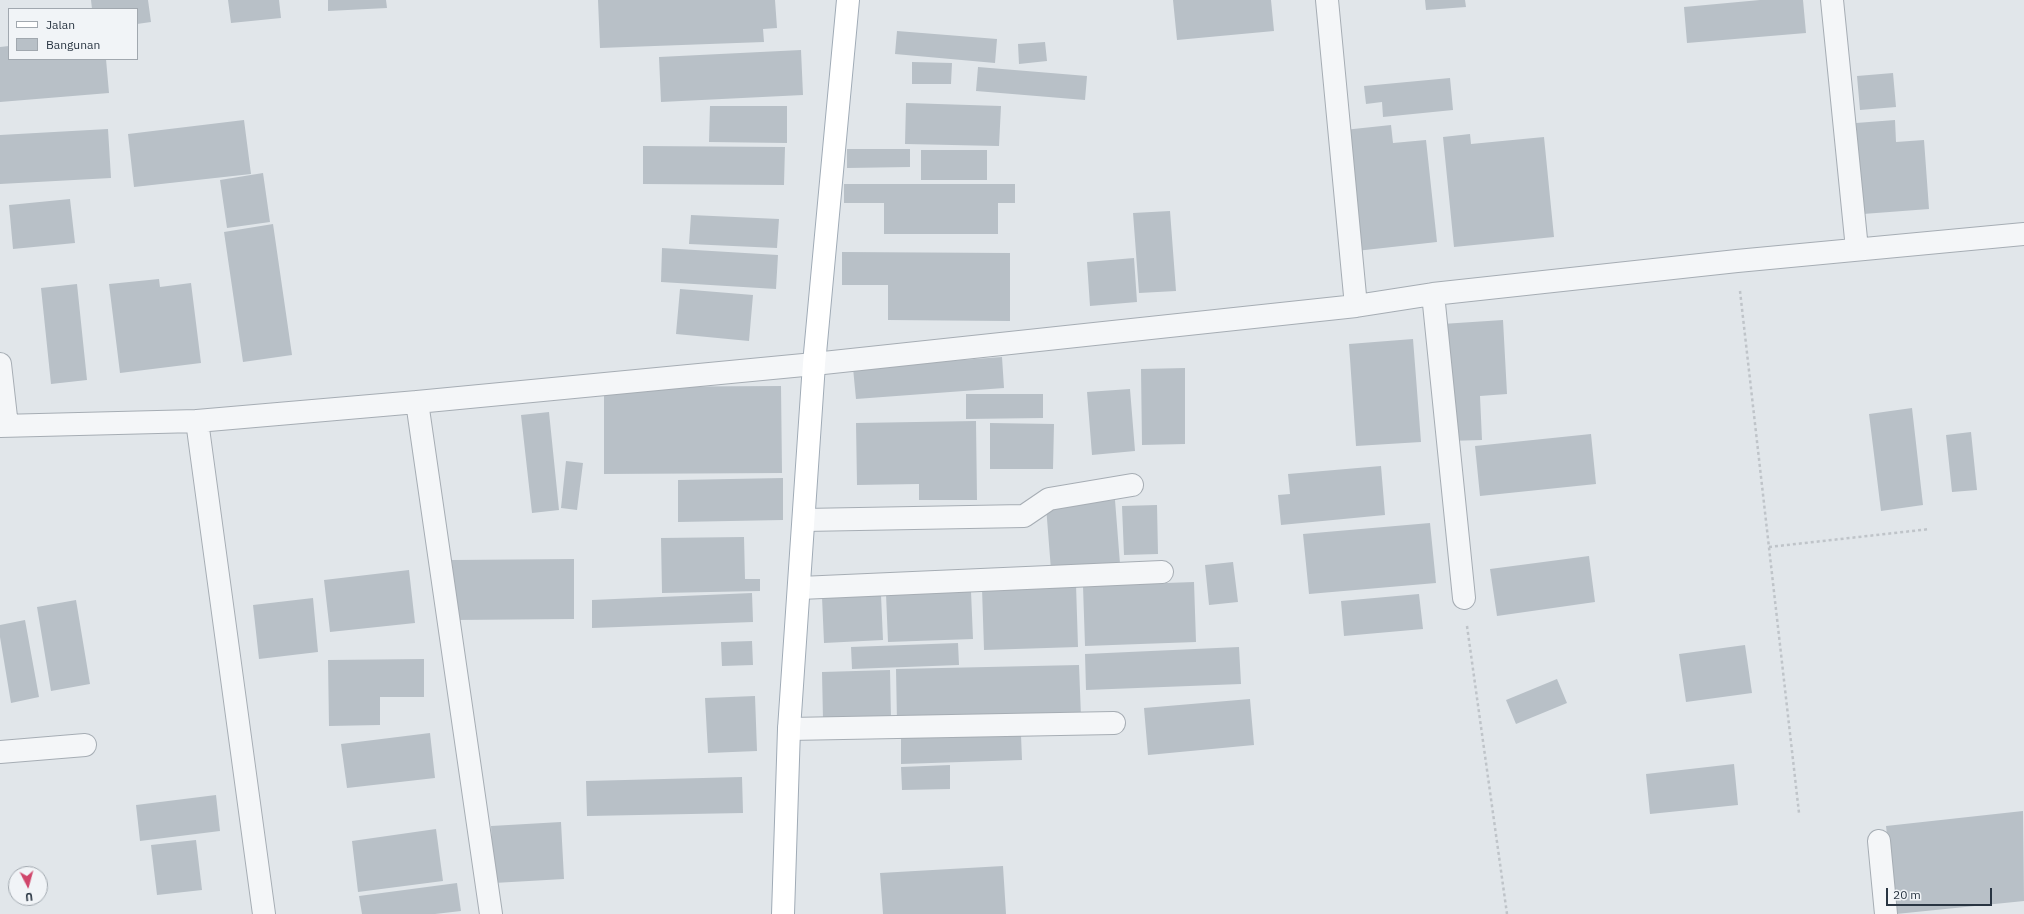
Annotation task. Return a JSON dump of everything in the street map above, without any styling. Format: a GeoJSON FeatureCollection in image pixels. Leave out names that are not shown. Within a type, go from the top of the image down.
{"type":"FeatureCollection","features":[{"type":"Feature","properties":{"kind":"main road"},"geometry":{"type":"LineString","coordinates":[[783,914],[789,729],[800,588],[814,364],[848,0]]}},
{"type":"Feature","properties":{"kind":"street"},"geometry":{"type":"LineString","coordinates":[[1327,0],[1356,306]]}},
{"type":"Feature","properties":{"kind":"street"},"geometry":{"type":"LineString","coordinates":[[1832,0],[1857,249]]}},
{"type":"Feature","properties":{"kind":"street"},"geometry":{"type":"LineString","coordinates":[[0,364],[4,426],[197,421],[417,402],[814,364],[1356,306],[1433,294],[1737,261],[2024,234]]}},
{"type":"Feature","properties":{"kind":"street"},"geometry":{"type":"LineString","coordinates":[[1433,294],[1464,598]]}},
{"type":"Feature","properties":{"kind":"street"},"geometry":{"type":"LineString","coordinates":[[417,402],[491,914]]}},
{"type":"Feature","properties":{"kind":"street"},"geometry":{"type":"LineString","coordinates":[[197,421],[264,914]]}},
{"type":"Feature","properties":{"kind":"street"},"geometry":{"type":"LineString","coordinates":[[804,520],[1024,516],[1049,499],[1132,485]]}},
{"type":"Feature","properties":{"kind":"street"},"geometry":{"type":"LineString","coordinates":[[800,588],[1162,572]]}},
{"type":"Feature","properties":{"kind":"street"},"geometry":{"type":"LineString","coordinates":[[789,729],[1114,723]]}},
{"type":"Feature","properties":{"kind":"street"},"geometry":{"type":"LineString","coordinates":[[0,752],[85,746]]}},
{"type":"Feature","properties":{"kind":"street"},"geometry":{"type":"LineString","coordinates":[[1879,841],[1886,914]]}},
{"type":"Feature","properties":{"kind":"path"},"geometry":{"type":"LineString","coordinates":[[1737,261],[1799,813]]}},
{"type":"Feature","properties":{"kind":"path"},"geometry":{"type":"LineString","coordinates":[[1769,547],[1930,529]]}},
{"type":"Feature","properties":{"kind":"path"},"geometry":{"type":"LineString","coordinates":[[1464,598],[1482,747],[1502,869],[1507,914]]}},
{"type":"Feature","properties":{"kind":"building"},"geometry":{"type":"Polygon","coordinates":[[[91,0],[148,0],[151,22],[138,24],[138,8],[92,8],[91,0]]]}},
{"type":"Feature","properties":{"kind":"building"},"geometry":{"type":"Polygon","coordinates":[[[228,0],[279,0],[281,18],[231,23],[228,0]]]}},
{"type":"Feature","properties":{"kind":"building"},"geometry":{"type":"Polygon","coordinates":[[[328,0],[386,0],[387,8],[328,11],[328,0]]]}},
{"type":"Feature","properties":{"kind":"building"},"geometry":{"type":"Polygon","coordinates":[[[598,0],[775,0],[777,28],[763,29],[764,42],[600,48],[598,0]]]}},
{"type":"Feature","properties":{"kind":"building"},"geometry":{"type":"Polygon","coordinates":[[[1173,0],[1271,0],[1274,31],[1177,40],[1173,0]]]}},
{"type":"Feature","properties":{"kind":"building"},"geometry":{"type":"Polygon","coordinates":[[[1425,0],[1465,0],[1466,7],[1426,10],[1425,0]]]}},
{"type":"Feature","properties":{"kind":"building"},"geometry":{"type":"Polygon","coordinates":[[[1760,0],[1803,0],[1806,33],[1687,43],[1684,7],[1760,0]]]}},
{"type":"Feature","properties":{"kind":"building"},"geometry":{"type":"Polygon","coordinates":[[[897,31],[997,39],[995,63],[895,54],[897,31]]]}},
{"type":"Feature","properties":{"kind":"building"},"geometry":{"type":"Polygon","coordinates":[[[1045,42],[1047,61],[1019,64],[1018,44],[1045,42]]]}},
{"type":"Feature","properties":{"kind":"building"},"geometry":{"type":"Polygon","coordinates":[[[8,46],[8,60],[106,60],[109,93],[0,102],[0,47],[8,46]]]}},
{"type":"Feature","properties":{"kind":"building"},"geometry":{"type":"Polygon","coordinates":[[[801,50],[803,95],[661,102],[659,57],[801,50]]]}},
{"type":"Feature","properties":{"kind":"building"},"geometry":{"type":"Polygon","coordinates":[[[912,62],[952,63],[951,84],[912,84],[912,62]]]}},
{"type":"Feature","properties":{"kind":"building"},"geometry":{"type":"Polygon","coordinates":[[[978,67],[1087,76],[1085,100],[976,91],[978,67]]]}},
{"type":"Feature","properties":{"kind":"building"},"geometry":{"type":"Polygon","coordinates":[[[1893,73],[1896,107],[1860,110],[1857,76],[1893,73]]]}},
{"type":"Feature","properties":{"kind":"building"},"geometry":{"type":"Polygon","coordinates":[[[1450,78],[1453,110],[1383,117],[1382,102],[1366,104],[1364,86],[1450,78]]]}},
{"type":"Feature","properties":{"kind":"building"},"geometry":{"type":"Polygon","coordinates":[[[906,103],[1001,106],[999,146],[905,144],[906,103]]]}},
{"type":"Feature","properties":{"kind":"building"},"geometry":{"type":"Polygon","coordinates":[[[710,106],[787,106],[787,143],[709,142],[710,106]]]}},
{"type":"Feature","properties":{"kind":"building"},"geometry":{"type":"Polygon","coordinates":[[[244,120],[251,174],[134,187],[128,134],[244,120]]]}},
{"type":"Feature","properties":{"kind":"building"},"geometry":{"type":"Polygon","coordinates":[[[1895,120],[1896,142],[1924,140],[1929,209],[1863,214],[1856,123],[1895,120]]]}},
{"type":"Feature","properties":{"kind":"building"},"geometry":{"type":"Polygon","coordinates":[[[1391,125],[1393,143],[1426,140],[1437,242],[1356,251],[1344,130],[1391,125]]]}},
{"type":"Feature","properties":{"kind":"building"},"geometry":{"type":"Polygon","coordinates":[[[108,129],[111,178],[0,184],[0,135],[108,129]]]}},
{"type":"Feature","properties":{"kind":"building"},"geometry":{"type":"Polygon","coordinates":[[[1470,134],[1471,144],[1544,137],[1554,237],[1454,247],[1443,137],[1470,134]]]}},
{"type":"Feature","properties":{"kind":"building"},"geometry":{"type":"Polygon","coordinates":[[[643,146],[785,147],[784,185],[643,184],[643,146]]]}},
{"type":"Feature","properties":{"kind":"building"},"geometry":{"type":"Polygon","coordinates":[[[847,149],[910,149],[910,167],[847,168],[847,149]]]}},
{"type":"Feature","properties":{"kind":"building"},"geometry":{"type":"Polygon","coordinates":[[[921,150],[987,150],[987,180],[921,180],[921,150]]]}},
{"type":"Feature","properties":{"kind":"building"},"geometry":{"type":"Polygon","coordinates":[[[263,173],[270,222],[227,228],[220,180],[263,173]]]}},
{"type":"Feature","properties":{"kind":"building"},"geometry":{"type":"Polygon","coordinates":[[[844,184],[1015,184],[1015,203],[998,203],[998,234],[884,234],[884,203],[844,203],[844,184]]]}},
{"type":"Feature","properties":{"kind":"building"},"geometry":{"type":"Polygon","coordinates":[[[70,199],[75,243],[13,249],[9,205],[70,199]]]}},
{"type":"Feature","properties":{"kind":"building"},"geometry":{"type":"Polygon","coordinates":[[[1170,211],[1176,291],[1139,293],[1133,213],[1170,211]]]}},
{"type":"Feature","properties":{"kind":"building"},"geometry":{"type":"Polygon","coordinates":[[[691,215],[779,219],[777,248],[689,244],[691,215]]]}},
{"type":"Feature","properties":{"kind":"building"},"geometry":{"type":"Polygon","coordinates":[[[273,224],[292,355],[243,362],[224,232],[273,224]]]}},
{"type":"Feature","properties":{"kind":"building"},"geometry":{"type":"Polygon","coordinates":[[[662,248],[778,255],[776,289],[661,282],[662,248]]]}},
{"type":"Feature","properties":{"kind":"building"},"geometry":{"type":"Polygon","coordinates":[[[842,252],[1010,253],[1010,321],[888,320],[888,285],[842,285],[842,252]]]}},
{"type":"Feature","properties":{"kind":"building"},"geometry":{"type":"Polygon","coordinates":[[[1134,258],[1137,302],[1090,306],[1087,262],[1134,258]]]}},
{"type":"Feature","properties":{"kind":"building"},"geometry":{"type":"Polygon","coordinates":[[[159,279],[160,287],[191,283],[201,363],[120,373],[109,284],[159,279]]]}},
{"type":"Feature","properties":{"kind":"building"},"geometry":{"type":"Polygon","coordinates":[[[77,284],[87,380],[51,384],[41,288],[77,284]]]}},
{"type":"Feature","properties":{"kind":"building"},"geometry":{"type":"Polygon","coordinates":[[[680,289],[753,295],[749,341],[676,334],[680,289]]]}},
{"type":"Feature","properties":{"kind":"building"},"geometry":{"type":"Polygon","coordinates":[[[1503,320],[1507,394],[1480,396],[1482,440],[1448,441],[1442,324],[1503,320]]]}},
{"type":"Feature","properties":{"kind":"building"},"geometry":{"type":"Polygon","coordinates":[[[1413,339],[1421,442],[1356,446],[1349,344],[1413,339]]]}},
{"type":"Feature","properties":{"kind":"building"},"geometry":{"type":"Polygon","coordinates":[[[1002,357],[1004,388],[856,399],[853,368],[1002,357]]]}},
{"type":"Feature","properties":{"kind":"building"},"geometry":{"type":"Polygon","coordinates":[[[1185,368],[1185,444],[1142,445],[1141,369],[1185,368]]]}},
{"type":"Feature","properties":{"kind":"building"},"geometry":{"type":"Polygon","coordinates":[[[781,386],[782,473],[604,474],[604,387],[781,386]]]}},
{"type":"Feature","properties":{"kind":"building"},"geometry":{"type":"Polygon","coordinates":[[[1130,389],[1135,451],[1092,455],[1087,392],[1130,389]]]}},
{"type":"Feature","properties":{"kind":"building"},"geometry":{"type":"Polygon","coordinates":[[[966,394],[1043,394],[1043,418],[966,419],[966,394]]]}},
{"type":"Feature","properties":{"kind":"building"},"geometry":{"type":"Polygon","coordinates":[[[1912,408],[1923,505],[1881,511],[1869,414],[1912,408]]]}},
{"type":"Feature","properties":{"kind":"building"},"geometry":{"type":"Polygon","coordinates":[[[549,412],[559,510],[532,513],[521,415],[549,412]]]}},
{"type":"Feature","properties":{"kind":"building"},"geometry":{"type":"Polygon","coordinates":[[[976,421],[977,500],[919,500],[919,484],[857,485],[856,423],[976,421]]]}},
{"type":"Feature","properties":{"kind":"building"},"geometry":{"type":"Polygon","coordinates":[[[990,423],[1054,424],[1053,469],[990,469],[990,423]]]}},
{"type":"Feature","properties":{"kind":"building"},"geometry":{"type":"Polygon","coordinates":[[[1971,432],[1977,490],[1952,492],[1946,435],[1971,432]]]}},
{"type":"Feature","properties":{"kind":"building"},"geometry":{"type":"Polygon","coordinates":[[[1591,434],[1596,484],[1480,496],[1475,446],[1591,434]]]}},
{"type":"Feature","properties":{"kind":"building"},"geometry":{"type":"Polygon","coordinates":[[[566,461],[583,463],[577,510],[561,508],[566,461]]]}},
{"type":"Feature","properties":{"kind":"building"},"geometry":{"type":"Polygon","coordinates":[[[1381,466],[1385,515],[1281,525],[1278,495],[1290,494],[1288,474],[1381,466]]]}},
{"type":"Feature","properties":{"kind":"building"},"geometry":{"type":"Polygon","coordinates":[[[783,478],[783,520],[678,522],[678,480],[783,478]]]}},
{"type":"Feature","properties":{"kind":"building"},"geometry":{"type":"Polygon","coordinates":[[[1115,500],[1120,564],[1051,570],[1046,506],[1115,500]]]}},
{"type":"Feature","properties":{"kind":"building"},"geometry":{"type":"Polygon","coordinates":[[[1157,505],[1158,554],[1124,555],[1122,506],[1157,505]]]}},
{"type":"Feature","properties":{"kind":"building"},"geometry":{"type":"Polygon","coordinates":[[[1430,523],[1436,583],[1309,594],[1303,534],[1430,523]]]}},
{"type":"Feature","properties":{"kind":"building"},"geometry":{"type":"Polygon","coordinates":[[[744,537],[745,579],[760,579],[760,591],[662,593],[661,538],[744,537]]]}},
{"type":"Feature","properties":{"kind":"building"},"geometry":{"type":"Polygon","coordinates":[[[1589,556],[1595,602],[1497,616],[1490,569],[1589,556]]]}},
{"type":"Feature","properties":{"kind":"building"},"geometry":{"type":"Polygon","coordinates":[[[574,559],[574,619],[453,620],[452,560],[574,559]]]}},
{"type":"Feature","properties":{"kind":"building"},"geometry":{"type":"Polygon","coordinates":[[[1233,562],[1238,602],[1209,605],[1205,565],[1233,562]]]}},
{"type":"Feature","properties":{"kind":"building"},"geometry":{"type":"Polygon","coordinates":[[[409,570],[415,623],[330,632],[324,580],[409,570]]]}},
{"type":"Feature","properties":{"kind":"building"},"geometry":{"type":"Polygon","coordinates":[[[1194,582],[1196,642],[1085,646],[1083,586],[1194,582]]]}},
{"type":"Feature","properties":{"kind":"building"},"geometry":{"type":"Polygon","coordinates":[[[1076,584],[1078,647],[984,650],[982,588],[1076,584]]]}},
{"type":"Feature","properties":{"kind":"building"},"geometry":{"type":"Polygon","coordinates":[[[971,591],[973,639],[888,642],[886,594],[971,591]]]}},
{"type":"Feature","properties":{"kind":"building"},"geometry":{"type":"Polygon","coordinates":[[[752,593],[753,622],[592,628],[592,600],[752,593]]]}},
{"type":"Feature","properties":{"kind":"building"},"geometry":{"type":"Polygon","coordinates":[[[1419,594],[1423,629],[1344,636],[1341,601],[1419,594]]]}},
{"type":"Feature","properties":{"kind":"building"},"geometry":{"type":"Polygon","coordinates":[[[881,595],[883,640],[824,643],[822,597],[881,595]]]}},
{"type":"Feature","properties":{"kind":"building"},"geometry":{"type":"Polygon","coordinates":[[[313,598],[318,652],[259,659],[253,605],[313,598]]]}},
{"type":"Feature","properties":{"kind":"building"},"geometry":{"type":"Polygon","coordinates":[[[76,600],[90,684],[51,691],[37,607],[76,600]]]}},
{"type":"Feature","properties":{"kind":"building"},"geometry":{"type":"Polygon","coordinates":[[[25,620],[39,697],[11,703],[0,637],[0,625],[25,620]]]}},
{"type":"Feature","properties":{"kind":"building"},"geometry":{"type":"Polygon","coordinates":[[[752,641],[753,665],[722,666],[721,642],[752,641]]]}},
{"type":"Feature","properties":{"kind":"building"},"geometry":{"type":"Polygon","coordinates":[[[958,643],[959,665],[852,669],[851,647],[958,643]]]}},
{"type":"Feature","properties":{"kind":"building"},"geometry":{"type":"Polygon","coordinates":[[[1745,645],[1752,693],[1686,702],[1679,654],[1745,645]]]}},
{"type":"Feature","properties":{"kind":"building"},"geometry":{"type":"Polygon","coordinates":[[[1239,647],[1241,684],[1086,690],[1085,654],[1239,647]]]}},
{"type":"Feature","properties":{"kind":"building"},"geometry":{"type":"Polygon","coordinates":[[[424,659],[424,697],[380,697],[380,725],[329,726],[328,660],[424,659]]]}},
{"type":"Feature","properties":{"kind":"building"},"geometry":{"type":"Polygon","coordinates":[[[1079,665],[1081,717],[897,722],[896,669],[1079,665]]]}},
{"type":"Feature","properties":{"kind":"building"},"geometry":{"type":"Polygon","coordinates":[[[890,670],[891,719],[823,720],[822,672],[890,670]]]}},
{"type":"Feature","properties":{"kind":"building"},"geometry":{"type":"Polygon","coordinates":[[[1557,679],[1567,703],[1516,724],[1506,700],[1557,679]]]}},
{"type":"Feature","properties":{"kind":"building"},"geometry":{"type":"Polygon","coordinates":[[[755,696],[757,751],[708,753],[705,698],[755,696]]]}},
{"type":"Feature","properties":{"kind":"building"},"geometry":{"type":"Polygon","coordinates":[[[1250,699],[1254,745],[1148,755],[1144,708],[1250,699]]]}},
{"type":"Feature","properties":{"kind":"building"},"geometry":{"type":"Polygon","coordinates":[[[430,733],[435,778],[347,788],[341,744],[430,733]]]}},
{"type":"Feature","properties":{"kind":"building"},"geometry":{"type":"Polygon","coordinates":[[[1021,735],[1022,760],[901,764],[901,738],[1021,735]]]}},
{"type":"Feature","properties":{"kind":"building"},"geometry":{"type":"Polygon","coordinates":[[[1734,764],[1738,805],[1650,814],[1646,774],[1734,764]]]}},
{"type":"Feature","properties":{"kind":"building"},"geometry":{"type":"Polygon","coordinates":[[[950,765],[950,789],[902,790],[901,767],[950,765]]]}},
{"type":"Feature","properties":{"kind":"building"},"geometry":{"type":"Polygon","coordinates":[[[742,777],[743,813],[587,816],[586,781],[742,777]]]}},
{"type":"Feature","properties":{"kind":"building"},"geometry":{"type":"Polygon","coordinates":[[[216,795],[220,831],[140,841],[136,805],[216,795]]]}},
{"type":"Feature","properties":{"kind":"building"},"geometry":{"type":"Polygon","coordinates":[[[2023,811],[2024,901],[1896,914],[1886,826],[2023,811]]]}},
{"type":"Feature","properties":{"kind":"building"},"geometry":{"type":"Polygon","coordinates":[[[561,822],[564,879],[494,883],[491,826],[561,822]]]}},
{"type":"Feature","properties":{"kind":"building"},"geometry":{"type":"Polygon","coordinates":[[[436,829],[443,881],[358,892],[352,841],[436,829]]]}},
{"type":"Feature","properties":{"kind":"building"},"geometry":{"type":"Polygon","coordinates":[[[196,840],[202,890],[157,895],[151,845],[196,840]]]}},
{"type":"Feature","properties":{"kind":"building"},"geometry":{"type":"Polygon","coordinates":[[[1003,866],[1006,914],[883,914],[880,873],[1003,866]]]}},
{"type":"Feature","properties":{"kind":"building"},"geometry":{"type":"Polygon","coordinates":[[[457,883],[461,911],[435,914],[362,914],[359,896],[457,883]]]}}]}
